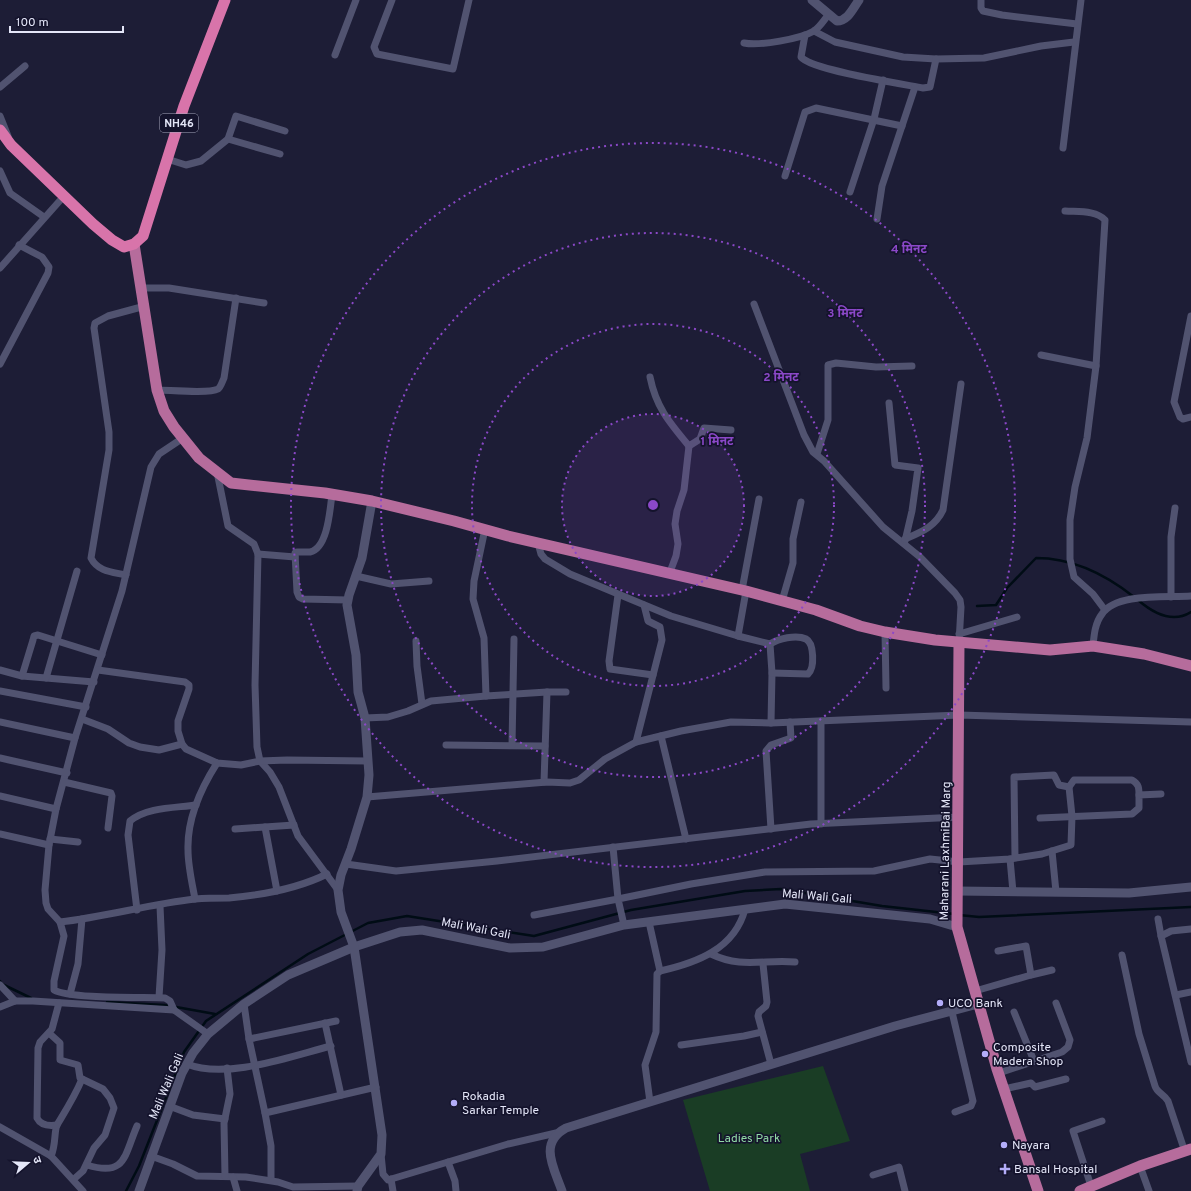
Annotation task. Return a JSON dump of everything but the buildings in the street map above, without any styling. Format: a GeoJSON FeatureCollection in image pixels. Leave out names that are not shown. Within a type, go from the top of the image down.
{"type":"FeatureCollection","features":[{"type":"Feature","properties":{"kind":"highway","name":"NH46"},"geometry":{"type":"LineString","coordinates":[[134,244],[143,236],[184,106],[225,0]]}},
{"type":"Feature","properties":{"kind":"highway"},"geometry":{"type":"LineString","coordinates":[[0,130],[11,145],[112,240],[124,247],[134,244]]}},
{"type":"Feature","properties":{"kind":"main road"},"geometry":{"type":"LineString","coordinates":[[134,244],[145,306],[157,390],[164,412],[199,458],[231,483],[332,494],[372,501],[538,543],[670,572],[816,610],[860,626],[885,632],[959,638],[1050,650],[1093,646],[1144,654],[1191,666]]}},
{"type":"Feature","properties":{"kind":"main road","name":"Maharani LaxhmiBai Marg"},"geometry":{"type":"LineString","coordinates":[[959,638],[959,862],[957,924],[974,991],[1004,1089],[1038,1191]]}},
{"type":"Feature","properties":{"kind":"main road"},"geometry":{"type":"LineString","coordinates":[[1080,1191],[1140,1166],[1188,1150]]}},
{"type":"Feature","properties":{"kind":"street"},"geometry":{"type":"LineString","coordinates":[[335,55],[356,0]]}},
{"type":"Feature","properties":{"kind":"street"},"geometry":{"type":"LineString","coordinates":[[392,0],[374,47],[377,54],[453,68],[469,0]]}},
{"type":"Feature","properties":{"kind":"street"},"geometry":{"type":"LineString","coordinates":[[812,0],[837,21],[844,20],[859,0]]}},
{"type":"Feature","properties":{"kind":"street"},"geometry":{"type":"LineString","coordinates":[[981,0],[980,8],[982,11],[1002,15],[1077,24]]}},
{"type":"Feature","properties":{"kind":"street"},"geometry":{"type":"LineString","coordinates":[[1063,148],[1074,42],[1081,0]]}},
{"type":"Feature","properties":{"kind":"street"},"geometry":{"type":"LineString","coordinates":[[744,43],[761,44],[805,35],[814,31],[829,14]]}},
{"type":"Feature","properties":{"kind":"street"},"geometry":{"type":"LineString","coordinates":[[814,31],[835,42],[902,57],[936,59],[984,58],[1041,46],[1074,42]]}},
{"type":"Feature","properties":{"kind":"street"},"geometry":{"type":"LineString","coordinates":[[805,35],[801,57],[807,62],[915,87],[930,87],[936,59]]}},
{"type":"Feature","properties":{"kind":"street"},"geometry":{"type":"LineString","coordinates":[[0,87],[25,66]]}},
{"type":"Feature","properties":{"kind":"street"},"geometry":{"type":"LineString","coordinates":[[850,192],[874,119],[883,80]]}},
{"type":"Feature","properties":{"kind":"street"},"geometry":{"type":"LineString","coordinates":[[876,219],[882,186],[915,87]]}},
{"type":"Feature","properties":{"kind":"street"},"geometry":{"type":"LineString","coordinates":[[785,176],[806,112],[816,108],[902,126]]}},
{"type":"Feature","properties":{"kind":"street"},"geometry":{"type":"LineString","coordinates":[[0,116],[11,145]]}},
{"type":"Feature","properties":{"kind":"street"},"geometry":{"type":"LineString","coordinates":[[167,159],[186,166],[193,165],[201,161],[228,139],[236,116],[284,131]]}},
{"type":"Feature","properties":{"kind":"street"},"geometry":{"type":"LineString","coordinates":[[228,139],[280,154]]}},
{"type":"Feature","properties":{"kind":"street"},"geometry":{"type":"LineString","coordinates":[[0,171],[10,193],[44,217]]}},
{"type":"Feature","properties":{"kind":"street"},"geometry":{"type":"LineString","coordinates":[[0,268],[64,196]]}},
{"type":"Feature","properties":{"kind":"street"},"geometry":{"type":"LineString","coordinates":[[1065,210],[1095,213],[1101,215],[1105,220],[1096,366],[1087,438],[1075,487],[1070,520],[1070,562],[1074,577],[1093,594],[1105,610]]}},
{"type":"Feature","properties":{"kind":"street"},"geometry":{"type":"LineString","coordinates":[[0,364],[48,273],[49,267],[42,257],[19,245]]}},
{"type":"Feature","properties":{"kind":"street"},"geometry":{"type":"LineString","coordinates":[[141,288],[169,288],[264,303]]}},
{"type":"Feature","properties":{"kind":"street"},"geometry":{"type":"LineString","coordinates":[[157,390],[207,391],[217,390],[221,386],[224,378],[236,298]]}},
{"type":"Feature","properties":{"kind":"street"},"geometry":{"type":"LineString","coordinates":[[754,304],[804,435],[813,452],[817,454],[883,528],[905,542],[955,593],[960,600],[961,607],[959,638],[1017,617]]}},
{"type":"Feature","properties":{"kind":"street"},"geometry":{"type":"LineString","coordinates":[[126,575],[102,570],[94,564],[92,558],[109,450],[109,432],[94,328],[95,323],[104,317],[145,306]]}},
{"type":"Feature","properties":{"kind":"street"},"geometry":{"type":"LineString","coordinates":[[1191,316],[1174,402],[1180,417],[1183,419],[1191,417]]}},
{"type":"Feature","properties":{"kind":"street"},"geometry":{"type":"LineString","coordinates":[[1042,355],[1096,366]]}},
{"type":"Feature","properties":{"kind":"street"},"geometry":{"type":"LineString","coordinates":[[817,454],[828,420],[828,365],[836,363],[876,367],[912,366]]}},
{"type":"Feature","properties":{"kind":"street"},"geometry":{"type":"LineString","coordinates":[[650,377],[654,396],[670,422],[689,446],[684,490],[677,511],[675,524],[678,544],[676,556],[670,572]]}},
{"type":"Feature","properties":{"kind":"street"},"geometry":{"type":"LineString","coordinates":[[905,542],[933,525],[938,519],[942,510],[961,384]]}},
{"type":"Feature","properties":{"kind":"street"},"geometry":{"type":"LineString","coordinates":[[890,403],[895,465],[918,468],[905,542]]}},
{"type":"Feature","properties":{"kind":"street"},"geometry":{"type":"LineString","coordinates":[[689,446],[696,443],[700,439],[704,428],[731,430]]}},
{"type":"Feature","properties":{"kind":"street"},"geometry":{"type":"LineString","coordinates":[[183,438],[159,454],[151,467],[126,575],[98,670],[75,738],[67,773],[56,809],[49,842],[45,890],[48,909],[60,922],[63,929],[63,944],[53,988],[58,992],[70,994],[166,998],[172,1006],[205,1032]]}},
{"type":"Feature","properties":{"kind":"street"},"geometry":{"type":"LineString","coordinates":[[217,472],[228,526],[254,544],[258,554],[255,685],[257,748],[260,761],[270,772],[279,787],[298,836],[338,890]]}},
{"type":"Feature","properties":{"kind":"street"},"geometry":{"type":"LineString","coordinates":[[332,494],[327,528],[319,546],[310,552],[297,552],[295,557],[297,592],[300,598],[348,600]]}},
{"type":"Feature","properties":{"kind":"street"},"geometry":{"type":"LineString","coordinates":[[738,636],[759,499]]}},
{"type":"Feature","properties":{"kind":"street"},"geometry":{"type":"LineString","coordinates":[[372,501],[362,558],[348,600],[348,613],[356,655],[358,692],[365,718],[368,761],[367,797],[346,864],[340,875],[338,890],[341,912],[354,947],[376,1087],[382,1135],[381,1154],[383,1174],[385,1178],[390,1180],[508,1144],[556,1133],[566,1128],[895,1026],[978,1004]]}},
{"type":"Feature","properties":{"kind":"street"},"geometry":{"type":"LineString","coordinates":[[782,601],[793,563],[793,539],[801,502]]}},
{"type":"Feature","properties":{"kind":"street"},"geometry":{"type":"LineString","coordinates":[[1171,597],[1171,537],[1175,508]]}},
{"type":"Feature","properties":{"kind":"street"},"geometry":{"type":"LineString","coordinates":[[485,529],[474,582],[473,599],[484,638],[486,696]]}},
{"type":"Feature","properties":{"kind":"street"},"geometry":{"type":"LineString","coordinates":[[538,543],[541,554],[549,563],[618,595],[671,616],[770,644],[781,639],[804,638],[808,640],[813,663],[812,670],[808,674],[772,673]]}},
{"type":"Feature","properties":{"kind":"street"},"geometry":{"type":"LineString","coordinates":[[258,554],[295,557]]}},
{"type":"Feature","properties":{"kind":"street"},"geometry":{"type":"LineString","coordinates":[[46,678],[77,571]]}},
{"type":"Feature","properties":{"kind":"street"},"geometry":{"type":"LineString","coordinates":[[356,576],[391,584],[429,581]]}},
{"type":"Feature","properties":{"kind":"street"},"geometry":{"type":"LineString","coordinates":[[618,595],[609,660],[610,670],[653,675]]}},
{"type":"Feature","properties":{"kind":"street"},"geometry":{"type":"LineString","coordinates":[[1093,646],[1096,624],[1105,610],[1113,605],[1135,599],[1191,596]]}},
{"type":"Feature","properties":{"kind":"street"},"geometry":{"type":"LineString","coordinates":[[636,742],[662,640],[661,632],[656,624],[648,621],[644,605]]}},
{"type":"Feature","properties":{"kind":"street"},"geometry":{"type":"LineString","coordinates":[[885,632],[886,688]]}},
{"type":"Feature","properties":{"kind":"street"},"geometry":{"type":"LineString","coordinates":[[22,676],[34,636],[38,635],[102,655]]}},
{"type":"Feature","properties":{"kind":"street"},"geometry":{"type":"LineString","coordinates":[[512,745],[514,639]]}},
{"type":"Feature","properties":{"kind":"street"},"geometry":{"type":"LineString","coordinates":[[416,640],[417,666],[422,704]]}},
{"type":"Feature","properties":{"kind":"street"},"geometry":{"type":"LineString","coordinates":[[770,644],[772,673],[771,723]]}},
{"type":"Feature","properties":{"kind":"street"},"geometry":{"type":"LineString","coordinates":[[0,670],[22,676],[94,682]]}},
{"type":"Feature","properties":{"kind":"street"},"geometry":{"type":"LineString","coordinates":[[98,670],[180,681],[189,684],[189,689],[178,721],[178,731],[182,744],[186,749],[217,763],[241,765],[260,761],[368,761]]}},
{"type":"Feature","properties":{"kind":"street"},"geometry":{"type":"LineString","coordinates":[[0,691],[86,707]]}},
{"type":"Feature","properties":{"kind":"street"},"geometry":{"type":"LineString","coordinates":[[544,782],[547,692]]}},
{"type":"Feature","properties":{"kind":"street"},"geometry":{"type":"LineString","coordinates":[[365,718],[388,717],[416,708],[431,701],[514,694],[566,692]]}},
{"type":"Feature","properties":{"kind":"street"},"geometry":{"type":"LineString","coordinates":[[367,797],[544,782],[570,783],[579,780],[605,759],[636,742],[731,722],[771,723],[959,715],[1191,722]]}},
{"type":"Feature","properties":{"kind":"street"},"geometry":{"type":"LineString","coordinates":[[82,719],[108,729],[129,743],[140,747],[159,750],[182,744]]}},
{"type":"Feature","properties":{"kind":"street"},"geometry":{"type":"LineString","coordinates":[[821,721],[821,824]]}},
{"type":"Feature","properties":{"kind":"street"},"geometry":{"type":"LineString","coordinates":[[0,722],[75,738]]}},
{"type":"Feature","properties":{"kind":"street"},"geometry":{"type":"LineString","coordinates":[[771,829],[766,751],[771,745],[791,738],[790,722]]}},
{"type":"Feature","properties":{"kind":"street"},"geometry":{"type":"LineString","coordinates":[[661,736],[686,839]]}},
{"type":"Feature","properties":{"kind":"street"},"geometry":{"type":"LineString","coordinates":[[446,745],[545,746]]}},
{"type":"Feature","properties":{"kind":"street"},"geometry":{"type":"LineString","coordinates":[[0,758],[67,773]]}},
{"type":"Feature","properties":{"kind":"street"},"geometry":{"type":"LineString","coordinates":[[195,899],[188,851],[188,838],[196,805],[203,785],[217,763]]}},
{"type":"Feature","properties":{"kind":"street"},"geometry":{"type":"LineString","coordinates":[[1013,892],[1014,777],[1054,775],[1059,785],[1069,787]]}},
{"type":"Feature","properties":{"kind":"street"},"geometry":{"type":"LineString","coordinates":[[534,915],[691,884],[764,872],[874,871],[930,859],[959,862],[1013,858],[1052,851],[1071,845],[1072,816],[1069,787],[1074,780],[1132,780],[1137,783],[1139,808],[1132,814],[1072,816],[1040,818]]}},
{"type":"Feature","properties":{"kind":"street"},"geometry":{"type":"LineString","coordinates":[[64,782],[111,793],[108,828]]}},
{"type":"Feature","properties":{"kind":"street"},"geometry":{"type":"LineString","coordinates":[[1139,795],[1161,794]]}},
{"type":"Feature","properties":{"kind":"street"},"geometry":{"type":"LineString","coordinates":[[0,796],[56,809]]}},
{"type":"Feature","properties":{"kind":"street"},"geometry":{"type":"LineString","coordinates":[[137,910],[128,835],[130,821],[141,814],[155,810],[196,805]]}},
{"type":"Feature","properties":{"kind":"street"},"geometry":{"type":"LineString","coordinates":[[346,864],[396,871],[821,824],[959,817]]}},
{"type":"Feature","properties":{"kind":"street"},"geometry":{"type":"LineString","coordinates":[[235,829],[294,825]]}},
{"type":"Feature","properties":{"kind":"street"},"geometry":{"type":"LineString","coordinates":[[265,827],[277,890]]}},
{"type":"Feature","properties":{"kind":"street"},"geometry":{"type":"LineString","coordinates":[[0,834],[49,842],[78,842]]}},
{"type":"Feature","properties":{"kind":"street"},"geometry":{"type":"LineString","coordinates":[[613,848],[619,908],[623,921]]}},
{"type":"Feature","properties":{"kind":"street"},"geometry":{"type":"LineString","coordinates":[[1052,851],[1056,892]]}},
{"type":"Feature","properties":{"kind":"street"},"geometry":{"type":"LineString","coordinates":[[60,922],[195,899],[235,897],[277,890],[308,884],[326,874]]}},
{"type":"Feature","properties":{"kind":"street"},"geometry":{"type":"LineString","coordinates":[[957,896],[1013,892],[1129,894],[1191,887]]}},
{"type":"Feature","properties":{"kind":"street","name":"Mali Wali Gali"},"geometry":{"type":"LineString","coordinates":[[139,1191],[169,1106],[187,1064],[205,1032],[288,975],[354,947],[400,932],[422,930],[510,948],[543,947],[623,921],[649,922],[772,905],[800,905],[930,919],[957,924]]}},
{"type":"Feature","properties":{"kind":"street"},"geometry":{"type":"LineString","coordinates":[[159,997],[162,950],[160,906]]}},
{"type":"Feature","properties":{"kind":"street"},"geometry":{"type":"LineString","coordinates":[[660,971],[693,963],[711,954],[740,924],[745,909]]}},
{"type":"Feature","properties":{"kind":"street"},"geometry":{"type":"LineString","coordinates":[[70,994],[78,964],[82,919]]}},
{"type":"Feature","properties":{"kind":"street"},"geometry":{"type":"LineString","coordinates":[[1158,919],[1191,1062]]}},
{"type":"Feature","properties":{"kind":"street"},"geometry":{"type":"LineString","coordinates":[[649,922],[660,971],[656,979],[656,1032],[645,1064],[650,1102]]}},
{"type":"Feature","properties":{"kind":"street"},"geometry":{"type":"LineString","coordinates":[[1161,936],[1171,931],[1191,930]]}},
{"type":"Feature","properties":{"kind":"street"},"geometry":{"type":"LineString","coordinates":[[998,951],[1026,946],[1031,975]]}},
{"type":"Feature","properties":{"kind":"street"},"geometry":{"type":"LineString","coordinates":[[711,954],[730,962],[763,964],[779,961],[795,962]]}},
{"type":"Feature","properties":{"kind":"street"},"geometry":{"type":"LineString","coordinates":[[1122,955],[1139,1034],[1156,1090],[1165,1096],[1168,1101],[1188,1150]]}},
{"type":"Feature","properties":{"kind":"street"},"geometry":{"type":"LineString","coordinates":[[763,964],[767,1002],[766,1006],[758,1016],[771,1064]]}},
{"type":"Feature","properties":{"kind":"street"},"geometry":{"type":"LineString","coordinates":[[974,991],[1052,970]]}},
{"type":"Feature","properties":{"kind":"street"},"geometry":{"type":"LineString","coordinates":[[0,985],[15,1001]]}},
{"type":"Feature","properties":{"kind":"street"},"geometry":{"type":"LineString","coordinates":[[1176,995],[1191,992]]}},
{"type":"Feature","properties":{"kind":"street"},"geometry":{"type":"LineString","coordinates":[[85,995],[86,1005]]}},
{"type":"Feature","properties":{"kind":"street"},"geometry":{"type":"LineString","coordinates":[[0,1007],[15,1001],[86,1005],[172,1006]]}},
{"type":"Feature","properties":{"kind":"street"},"geometry":{"type":"LineString","coordinates":[[57,1125],[45,1125],[37,1118],[38,1048],[40,1042],[49,1033],[59,1003]]}},
{"type":"Feature","properties":{"kind":"street"},"geometry":{"type":"LineString","coordinates":[[999,1073],[1062,1052],[1068,1047],[1070,1040],[1056,1003]]}},
{"type":"Feature","properties":{"kind":"street"},"geometry":{"type":"LineString","coordinates":[[244,1004],[249,1039],[271,1146],[271,1180]]}},
{"type":"Feature","properties":{"kind":"street"},"geometry":{"type":"LineString","coordinates":[[952,1012],[974,1101],[971,1106],[954,1112]]}},
{"type":"Feature","properties":{"kind":"street"},"geometry":{"type":"LineString","coordinates":[[1014,1012],[1034,1061]]}},
{"type":"Feature","properties":{"kind":"street"},"geometry":{"type":"LineString","coordinates":[[249,1039],[336,1021]]}},
{"type":"Feature","properties":{"kind":"street"},"geometry":{"type":"LineString","coordinates":[[325,1023],[340,1095]]}},
{"type":"Feature","properties":{"kind":"street"},"geometry":{"type":"LineString","coordinates":[[681,1045],[762,1032]]}},
{"type":"Feature","properties":{"kind":"street"},"geometry":{"type":"LineString","coordinates":[[49,1033],[60,1043],[60,1060],[78,1065],[79,1074],[82,1080],[104,1089],[114,1108],[105,1134],[94,1148],[80,1175],[74,1178]]}},
{"type":"Feature","properties":{"kind":"street"},"geometry":{"type":"LineString","coordinates":[[187,1064],[199,1069],[208,1070],[255,1066],[331,1046]]}},
{"type":"Feature","properties":{"kind":"street"},"geometry":{"type":"LineString","coordinates":[[225,1176],[225,1119],[230,1094],[227,1068]]}},
{"type":"Feature","properties":{"kind":"street"},"geometry":{"type":"LineString","coordinates":[[1004,1089],[1031,1083],[1035,1086],[1066,1079]]}},
{"type":"Feature","properties":{"kind":"street"},"geometry":{"type":"LineString","coordinates":[[52,1156],[55,1146],[57,1125],[66,1114],[82,1080]]}},
{"type":"Feature","properties":{"kind":"street"},"geometry":{"type":"LineString","coordinates":[[265,1113],[376,1087]]}},
{"type":"Feature","properties":{"kind":"street"},"geometry":{"type":"LineString","coordinates":[[169,1106],[193,1115],[225,1119]]}},
{"type":"Feature","properties":{"kind":"street"},"geometry":{"type":"LineString","coordinates":[[1091,1186],[1074,1131],[1102,1121]]}},
{"type":"Feature","properties":{"kind":"street"},"geometry":{"type":"LineString","coordinates":[[86,1165],[108,1170],[115,1168],[121,1163],[137,1126]]}},
{"type":"Feature","properties":{"kind":"street"},"geometry":{"type":"LineString","coordinates":[[0,1127],[52,1156],[74,1178],[84,1191]]}},
{"type":"Feature","properties":{"kind":"street"},"geometry":{"type":"LineString","coordinates":[[556,1133],[550,1147],[550,1157],[562,1191]]}},
{"type":"Feature","properties":{"kind":"street"},"geometry":{"type":"LineString","coordinates":[[151,1156],[173,1164],[197,1176],[225,1176],[271,1180],[293,1187],[315,1189],[358,1189],[381,1154]]}},
{"type":"Feature","properties":{"kind":"street"},"geometry":{"type":"LineString","coordinates":[[448,1162],[455,1180],[456,1191]]}},
{"type":"Feature","properties":{"kind":"street"},"geometry":{"type":"LineString","coordinates":[[1140,1166],[1149,1191]]}},
{"type":"Feature","properties":{"kind":"street"},"geometry":{"type":"LineString","coordinates":[[873,1175],[899,1167],[905,1191]]}},
{"type":"Feature","properties":{"kind":"street"},"geometry":{"type":"LineString","coordinates":[[233,1177],[237,1191]]}},
{"type":"Feature","properties":{"kind":"street"},"geometry":{"type":"LineString","coordinates":[[390,1180],[393,1191]]}},
{"type":"Feature","properties":{"kind":"green space","name":"Ladies Park"},"geometry":{"type":"Polygon","coordinates":[[[823,1066],[850,1141],[800,1154],[810,1191],[710,1191],[683,1100],[823,1066]]]}},
{"type":"Feature","properties":{"kind":"waterway"},"geometry":{"type":"LineString","coordinates":[[977,606],[996,605],[1007,588],[1036,558],[1076,564],[1112,581],[1134,597]]}},
{"type":"Feature","properties":{"kind":"waterway"},"geometry":{"type":"LineString","coordinates":[[1138,600],[1156,613],[1170,617],[1177,617],[1191,612]]}},
{"type":"Feature","properties":{"kind":"waterway"},"geometry":{"type":"LineString","coordinates":[[126,1191],[139,1166],[184,1052],[206,1021],[308,954],[368,923],[407,916],[534,936],[631,910],[745,891],[781,889],[882,906],[954,914]]}},
{"type":"Feature","properties":{"kind":"waterway"},"geometry":{"type":"LineString","coordinates":[[959,915],[979,917],[1191,907]]}},
{"type":"Feature","properties":{"kind":"waterway"},"geometry":{"type":"LineString","coordinates":[[0,981],[2,984],[31,998]]}},
{"type":"Feature","properties":{"kind":"waterway"},"geometry":{"type":"LineString","coordinates":[[107,1002],[165,1005],[215,1014]]}},
{"type":"Feature","properties":{"kind":"place","name":"UCO Bank"},"geometry":{"type":"Point","coordinates":[940,1003]}},
{"type":"Feature","properties":{"kind":"place","name":"Composite Madera Shop"},"geometry":{"type":"Point","coordinates":[985,1054]}},
{"type":"Feature","properties":{"kind":"place","name":"Rokadia Sarkar Temple"},"geometry":{"type":"Point","coordinates":[454,1103]}},
{"type":"Feature","properties":{"kind":"place","name":"Nayara"},"geometry":{"type":"Point","coordinates":[1004,1145]}},
{"type":"Feature","properties":{"kind":"place","name":"Bansal Hospital"},"geometry":{"type":"Point","coordinates":[1005,1169]}}]}
